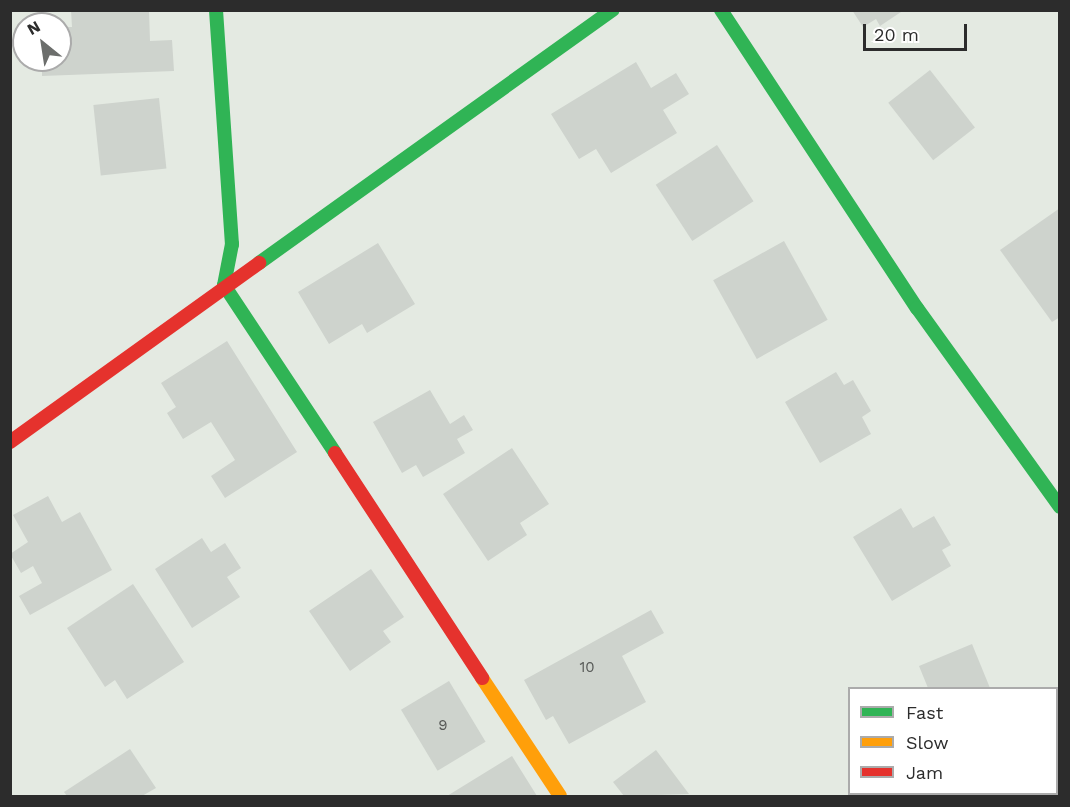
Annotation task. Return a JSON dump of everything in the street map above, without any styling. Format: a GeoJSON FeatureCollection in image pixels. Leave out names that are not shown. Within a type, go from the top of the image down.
{"type":"FeatureCollection","features":[{"type":"Feature","properties":{"kind":"street"},"geometry":{"type":"LineString","coordinates":[[216,10],[232,244],[224,285],[560,796]]}},
{"type":"Feature","properties":{"kind":"street"},"geometry":{"type":"LineString","coordinates":[[10,442],[224,285],[613,10]]}},
{"type":"Feature","properties":{"kind":"street"},"geometry":{"type":"LineString","coordinates":[[720,10],[917,308],[1059,507]]}},
{"type":"Feature","properties":{"kind":"building"},"geometry":{"type":"Polygon","coordinates":[[[71,10],[149,10],[150,41],[172,40],[174,71],[42,76],[42,72],[72,72],[71,10]]]}},
{"type":"Feature","properties":{"kind":"building"},"geometry":{"type":"Polygon","coordinates":[[[852,10],[904,10],[880,26],[876,19],[863,27],[852,10]]]}},
{"type":"Feature","properties":{"kind":"building"},"geometry":{"type":"Polygon","coordinates":[[[636,62],[651,88],[676,73],[689,94],[663,110],[677,133],[611,173],[596,149],[579,159],[551,114],[636,62]]]}},
{"type":"Feature","properties":{"kind":"building"},"geometry":{"type":"Polygon","coordinates":[[[930,70],[975,128],[933,160],[888,103],[930,70]]]}},
{"type":"Feature","properties":{"kind":"building"},"geometry":{"type":"Polygon","coordinates":[[[159,98],[166,169],[101,176],[93,105],[159,98]]]}},
{"type":"Feature","properties":{"kind":"building"},"geometry":{"type":"Polygon","coordinates":[[[717,145],[753,201],[692,241],[656,185],[717,145]]]}},
{"type":"Feature","properties":{"kind":"building"},"geometry":{"type":"Polygon","coordinates":[[[1060,208],[1060,317],[1052,322],[1000,250],[1060,208]]]}},
{"type":"Feature","properties":{"kind":"building"},"geometry":{"type":"Polygon","coordinates":[[[784,241],[828,320],[757,359],[713,280],[784,241]]]}},
{"type":"Feature","properties":{"kind":"building"},"geometry":{"type":"Polygon","coordinates":[[[378,243],[415,304],[367,333],[362,324],[329,344],[298,292],[378,243]]]}},
{"type":"Feature","properties":{"kind":"building"},"geometry":{"type":"Polygon","coordinates":[[[227,341],[297,452],[225,498],[211,476],[235,460],[211,422],[183,439],[167,413],[176,407],[161,383],[227,341]]]}},
{"type":"Feature","properties":{"kind":"building"},"geometry":{"type":"Polygon","coordinates":[[[836,372],[844,385],[853,380],[871,411],[862,417],[871,434],[820,463],[785,402],[836,372]]]}},
{"type":"Feature","properties":{"kind":"building"},"geometry":{"type":"Polygon","coordinates":[[[430,390],[450,424],[464,415],[473,430],[457,439],[465,453],[423,477],[416,465],[402,473],[373,422],[430,390]]]}},
{"type":"Feature","properties":{"kind":"building"},"geometry":{"type":"Polygon","coordinates":[[[512,448],[549,504],[520,523],[527,535],[488,561],[443,494],[512,448]]]}},
{"type":"Feature","properties":{"kind":"building"},"geometry":{"type":"Polygon","coordinates":[[[48,496],[62,522],[80,512],[112,570],[30,615],[19,596],[42,583],[33,566],[21,573],[10,554],[28,542],[13,515],[48,496]]]}},
{"type":"Feature","properties":{"kind":"building"},"geometry":{"type":"Polygon","coordinates":[[[901,508],[913,528],[934,516],[951,545],[942,550],[951,566],[892,601],[853,537],[901,508]]]}},
{"type":"Feature","properties":{"kind":"building"},"geometry":{"type":"Polygon","coordinates":[[[202,538],[211,552],[225,543],[241,568],[227,577],[240,597],[192,628],[155,569],[202,538]]]}},
{"type":"Feature","properties":{"kind":"building"},"geometry":{"type":"Polygon","coordinates":[[[371,569],[404,617],[383,631],[391,642],[350,671],[309,611],[371,569]]]}},
{"type":"Feature","properties":{"kind":"building"},"geometry":{"type":"Polygon","coordinates":[[[133,584],[184,662],[127,699],[115,680],[105,687],[67,628],[133,584]]]}},
{"type":"Feature","properties":{"kind":"building"},"geometry":{"type":"Polygon","coordinates":[[[651,610],[664,633],[622,656],[646,702],[569,744],[553,716],[546,720],[524,680],[651,610]]]}},
{"type":"Feature","properties":{"kind":"building"},"geometry":{"type":"Polygon","coordinates":[[[972,644],[990,687],[928,687],[919,666],[972,644]]]}},
{"type":"Feature","properties":{"kind":"building"},"geometry":{"type":"Polygon","coordinates":[[[449,681],[486,742],[438,771],[401,710],[449,681]]]}},
{"type":"Feature","properties":{"kind":"building"},"geometry":{"type":"Polygon","coordinates":[[[1060,730],[1060,796],[1033,796],[1058,795],[1060,730]]]}},
{"type":"Feature","properties":{"kind":"building"},"geometry":{"type":"Polygon","coordinates":[[[130,749],[156,788],[142,796],[67,796],[64,792],[130,749]]]}},
{"type":"Feature","properties":{"kind":"building"},"geometry":{"type":"Polygon","coordinates":[[[656,750],[689,794],[624,796],[613,782],[656,750]]]}},
{"type":"Feature","properties":{"kind":"building"},"geometry":{"type":"Polygon","coordinates":[[[512,756],[537,796],[447,796],[512,756]]]}},
{"type":"Feature","properties":{"kind":"traffic: fast"},"geometry":{"type":"LineString","coordinates":[[216,10],[232,244],[224,285],[335,453]]}},
{"type":"Feature","properties":{"kind":"traffic: fast"},"geometry":{"type":"LineString","coordinates":[[259,263],[613,10]]}},
{"type":"Feature","properties":{"kind":"traffic: fast"},"geometry":{"type":"LineString","coordinates":[[721,10],[917,308],[1060,507]]}},
{"type":"Feature","properties":{"kind":"traffic: slow"},"geometry":{"type":"LineString","coordinates":[[482,678],[560,796]]}},
{"type":"Feature","properties":{"kind":"traffic: jam"},"geometry":{"type":"LineString","coordinates":[[10,442],[259,263]]}},
{"type":"Feature","properties":{"kind":"traffic: jam"},"geometry":{"type":"LineString","coordinates":[[335,453],[482,678]]}}]}
